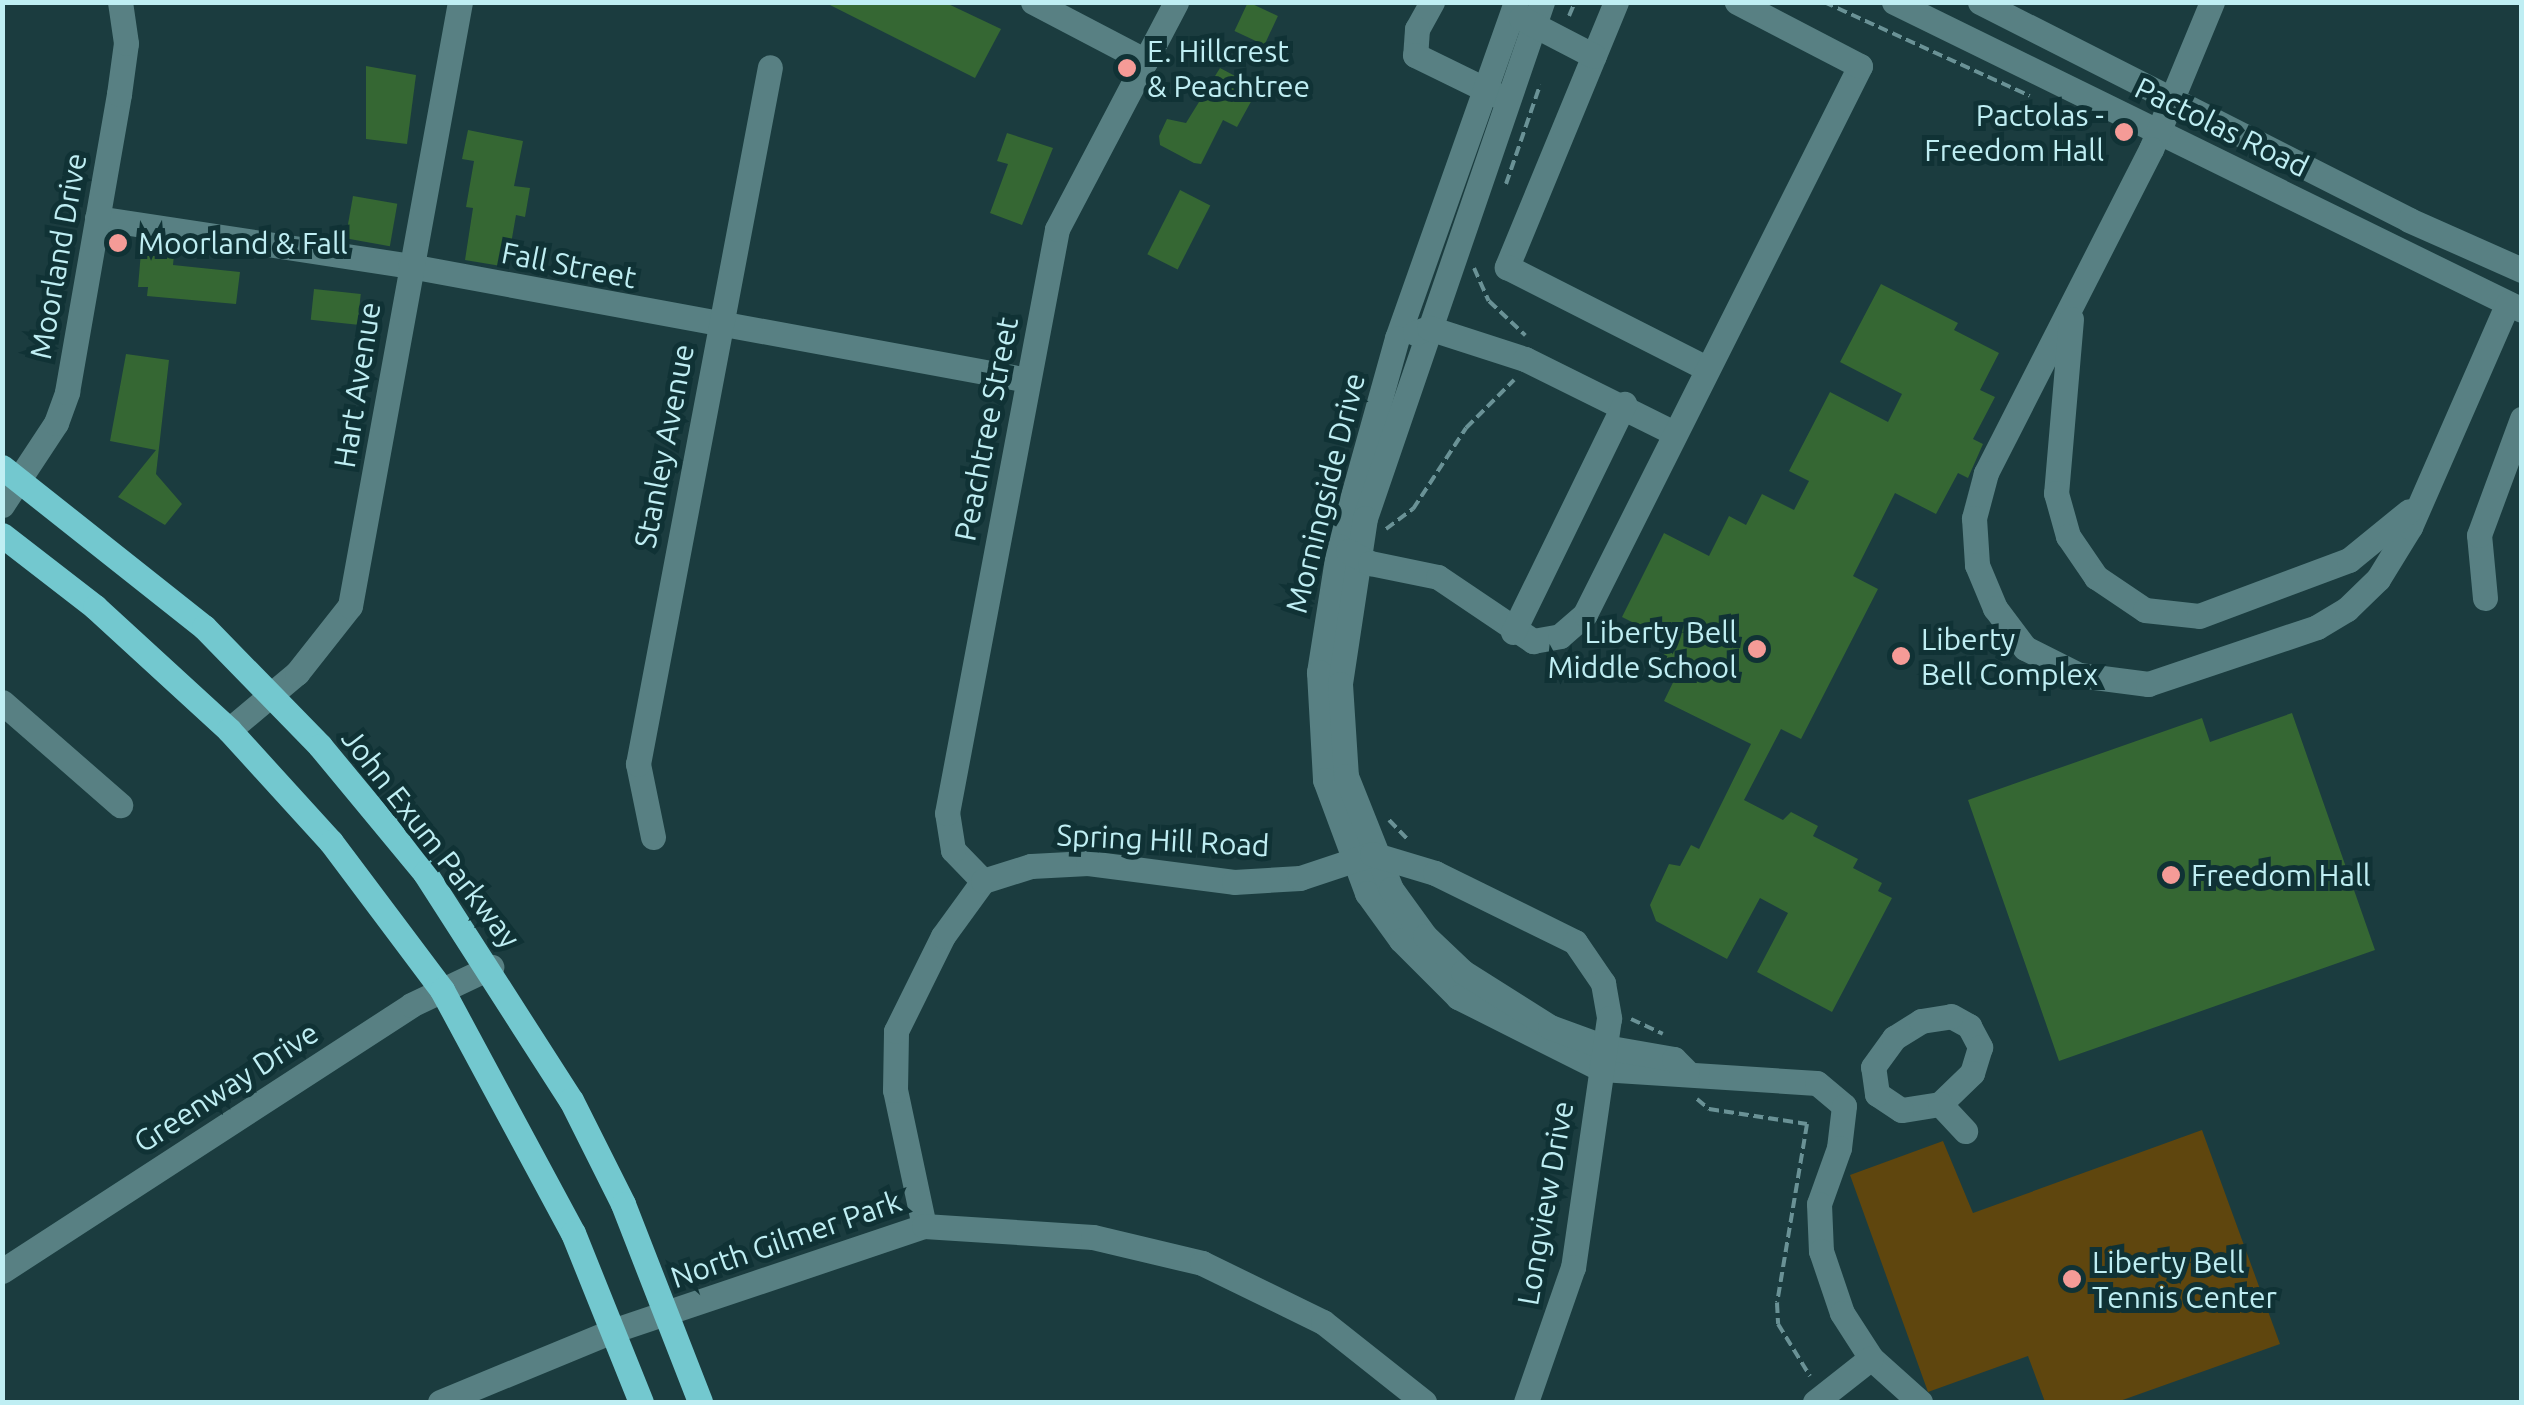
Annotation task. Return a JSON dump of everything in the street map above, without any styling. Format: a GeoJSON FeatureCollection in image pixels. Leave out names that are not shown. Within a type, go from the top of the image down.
{"type":"FeatureCollection","features":[{"type":"Feature","properties":{"kind":"main road","name":"John Exum Parkway"},"geometry":{"type":"LineString","coordinates":[[12,473],[130,563],[272,696],[365,797],[491,967],[571,1100],[668,1314],[700,1402]]}},
{"type":"Feature","properties":{"kind":"main road"},"geometry":{"type":"LineString","coordinates":[[2,535],[96,606],[229,730],[331,842],[442,990],[526,1138],[615,1330],[641,1402]]}},
{"type":"Feature","properties":{"kind":"street","name":"Moorland Drive"},"geometry":{"type":"LineString","coordinates":[[2,505],[12,473],[66,392],[126,43],[120,2]]}},
{"type":"Feature","properties":{"kind":"street","name":"Hart Avenue"},"geometry":{"type":"LineString","coordinates":[[229,730],[272,696],[332,636],[350,606],[460,2]]}},
{"type":"Feature","properties":{"kind":"street"},"geometry":{"type":"LineString","coordinates":[[1033,2],[1146,61]]}},
{"type":"Feature","properties":{"kind":"street","name":"Peachtree Street"},"geometry":{"type":"LineString","coordinates":[[983,881],[952,850],[947,813],[1058,229],[1176,2]]}},
{"type":"Feature","properties":{"kind":"street"},"geometry":{"type":"LineString","coordinates":[[1432,2],[1417,29],[1415,55],[1495,95]]}},
{"type":"Feature","properties":{"kind":"street"},"geometry":{"type":"LineString","coordinates":[[1616,2],[1507,267],[1704,367]]}},
{"type":"Feature","properties":{"kind":"street"},"geometry":{"type":"LineString","coordinates":[[1356,556],[1438,578],[1513,632],[1533,640],[1574,628],[1860,66],[1737,2]]}},
{"type":"Feature","properties":{"kind":"street","name":"Pactolas Road"},"geometry":{"type":"LineString","coordinates":[[1894,2],[2514,307]]}},
{"type":"Feature","properties":{"kind":"street","name":"Pactolas Road"},"geometry":{"type":"LineString","coordinates":[[1980,2],[2522,270]]}},
{"type":"Feature","properties":{"kind":"street"},"geometry":{"type":"LineString","coordinates":[[2212,2],[2158,132],[1986,473],[1974,518],[1977,565],[1995,608],[2025,648],[2079,676],[2148,684],[2317,627],[2378,579],[2422,499],[2514,307]]}},
{"type":"Feature","properties":{"kind":"street"},"geometry":{"type":"LineString","coordinates":[[1526,10],[1556,38],[1594,56]]}},
{"type":"Feature","properties":{"kind":"street","name":"Morningside Drive"},"geometry":{"type":"LineString","coordinates":[[1356,556],[1397,338],[1526,10]]}},
{"type":"Feature","properties":{"kind":"street","name":"Stanley Avenue"},"geometry":{"type":"LineString","coordinates":[[653,837],[638,764],[770,68]]}},
{"type":"Feature","properties":{"kind":"street","name":"Morningside Drive"},"geometry":{"type":"LineString","coordinates":[[1495,95],[1428,328],[1380,461],[1356,556],[1318,714],[1325,780],[1401,940],[1458,998],[1603,1058]]}},
{"type":"Feature","properties":{"kind":"street","name":"Fall Street"},"geometry":{"type":"LineString","coordinates":[[97,218],[410,266],[719,327],[1028,380]]}},
{"type":"Feature","properties":{"kind":"street"},"geometry":{"type":"LineString","coordinates":[[2072,304],[2056,493],[2068,536],[2096,577],[2145,610],[2199,616],[2349,560],[2422,499]]}},
{"type":"Feature","properties":{"kind":"street"},"geometry":{"type":"LineString","coordinates":[[1397,338],[1428,328],[1525,359],[1624,404],[1672,432]]}},
{"type":"Feature","properties":{"kind":"street"},"geometry":{"type":"LineString","coordinates":[[1513,632],[1624,404]]}},
{"type":"Feature","properties":{"kind":"street"},"geometry":{"type":"LineString","coordinates":[[2485,598],[2480,536],[2522,419]]}},
{"type":"Feature","properties":{"kind":"street"},"geometry":{"type":"LineString","coordinates":[[2,702],[120,804]]}},
{"type":"Feature","properties":{"kind":"street"},"geometry":{"type":"LineString","coordinates":[[1361,856],[1418,869],[1575,942],[1603,983],[1609,1018]]}},
{"type":"Feature","properties":{"kind":"street","name":"Spring Hill Road"},"geometry":{"type":"LineString","coordinates":[[983,881],[1031,866],[1088,864],[1234,882],[1300,878],[1361,856]]}},
{"type":"Feature","properties":{"kind":"street"},"geometry":{"type":"LineString","coordinates":[[924,1226],[896,1090],[896,1032],[943,936],[983,881]]}},
{"type":"Feature","properties":{"kind":"street","name":"Greenway Drive"},"geometry":{"type":"LineString","coordinates":[[2,1271],[442,990],[491,967]]}},
{"type":"Feature","properties":{"kind":"street"},"geometry":{"type":"LineString","coordinates":[[1951,1016],[1969,1026],[1980,1047],[1972,1073],[1940,1104],[1901,1110],[1877,1094],[1873,1066],[1894,1038],[1921,1020],[1951,1016]]}},
{"type":"Feature","properties":{"kind":"street","name":"Longview Drive"},"geometry":{"type":"LineString","coordinates":[[1526,1402],[1573,1267],[1609,1018]]}},
{"type":"Feature","properties":{"kind":"street"},"geometry":{"type":"LineString","coordinates":[[1603,1058],[1676,1076],[1688,1072],[1817,1083],[1844,1106]]}},
{"type":"Feature","properties":{"kind":"street"},"geometry":{"type":"LineString","coordinates":[[1844,1106],[1877,1094]]}},
{"type":"Feature","properties":{"kind":"street"},"geometry":{"type":"LineString","coordinates":[[1940,1104],[1964,1132]]}},
{"type":"Feature","properties":{"kind":"street"},"geometry":{"type":"LineString","coordinates":[[1844,1106],[1839,1148],[1819,1204],[1821,1251],[1842,1313],[1871,1358],[1920,1402]]}},
{"type":"Feature","properties":{"kind":"street","name":"North Gilmer Park"},"geometry":{"type":"LineString","coordinates":[[440,1402],[615,1330],[924,1226],[1094,1237],[1202,1263],[1323,1322],[1424,1402]]}},
{"type":"Feature","properties":{"kind":"street"},"geometry":{"type":"LineString","coordinates":[[1819,1399],[1871,1358]]}},
{"type":"Feature","properties":{"kind":"path"},"geometry":{"type":"LineString","coordinates":[[1556,38],[1575,2]]}},
{"type":"Feature","properties":{"kind":"path"},"geometry":{"type":"LineString","coordinates":[[1500,198],[1541,80]]}},
{"type":"Feature","properties":{"kind":"path"},"geometry":{"type":"LineString","coordinates":[[1356,556],[1413,509],[1466,428],[1506,395],[1525,359],[1528,337],[1482,289],[1474,269],[1481,251]]}},
{"type":"Feature","properties":{"kind":"path"},"geometry":{"type":"LineString","coordinates":[[1379,813],[1404,832],[1418,869]]}},
{"type":"Feature","properties":{"kind":"path"},"geometry":{"type":"LineString","coordinates":[[1609,1018],[1656,1027],[1688,1072],[1698,1100],[1709,1109],[1807,1124],[1776,1303],[1787,1343],[1819,1399]]}},
{"type":"Feature","properties":{"kind":"shaded area","name":"Liberty Bell Tennis Center"},"geometry":{"type":"Polygon","coordinates":[[[2202,1130],[2280,1344],[2117,1402],[2045,1402],[2028,1356],[1928,1392],[1850,1175],[1943,1141],[1973,1213],[2202,1130]]]}},
{"type":"Feature","properties":{"kind":"building"},"geometry":{"type":"Polygon","coordinates":[[[824,2],[944,2],[1001,29],[975,78],[824,2]]]}},
{"type":"Feature","properties":{"kind":"building"},"geometry":{"type":"Polygon","coordinates":[[[1248,2],[1278,16],[1264,45],[1234,31],[1248,2]]]}},
{"type":"Feature","properties":{"kind":"building"},"geometry":{"type":"Polygon","coordinates":[[[366,66],[416,75],[407,144],[366,139],[366,66]]]}},
{"type":"Feature","properties":{"kind":"building"},"geometry":{"type":"Polygon","coordinates":[[[1220,68],[1237,77],[1232,87],[1253,98],[1237,127],[1223,120],[1201,164],[1194,163],[1160,145],[1159,136],[1167,119],[1186,123],[1220,68]]]}},
{"type":"Feature","properties":{"kind":"building"},"geometry":{"type":"Polygon","coordinates":[[[468,130],[523,141],[514,186],[530,188],[525,217],[516,215],[507,267],[465,260],[473,208],[466,207],[474,161],[462,159],[468,130]]]}},
{"type":"Feature","properties":{"kind":"building"},"geometry":{"type":"Polygon","coordinates":[[[1007,133],[1053,148],[1022,225],[990,213],[1008,164],[997,161],[1007,133]]]}},
{"type":"Feature","properties":{"kind":"building"},"geometry":{"type":"Polygon","coordinates":[[[1180,190],[1210,205],[1178,270],[1147,254],[1180,190]]]}},
{"type":"Feature","properties":{"kind":"building"},"geometry":{"type":"Polygon","coordinates":[[[353,196],[397,204],[390,246],[346,238],[353,196]]]}},
{"type":"Feature","properties":{"kind":"building"},"geometry":{"type":"Polygon","coordinates":[[[141,252],[174,255],[173,265],[240,272],[236,304],[147,296],[148,287],[138,287],[141,252]]]}},
{"type":"Feature","properties":{"kind":"building","name":"Liberty Bell Middle School"},"geometry":{"type":"Polygon","coordinates":[[[1881,284],[1958,323],[1954,330],[1999,353],[1980,390],[1995,397],[1973,439],[1983,444],[1968,478],[1958,473],[1936,514],[1895,493],[1853,576],[1878,589],[1801,739],[1781,729],[1744,800],[1783,820],[1791,812],[1818,826],[1813,836],[1858,859],[1853,868],[1882,883],[1878,891],[1892,898],[1832,1012],[1757,972],[1788,913],[1760,898],[1727,959],[1656,921],[1650,905],[1669,864],[1680,866],[1691,845],[1699,849],[1751,744],[1664,701],[1681,666],[1662,657],[1670,641],[1622,617],[1664,533],[1709,556],[1729,516],[1746,525],[1762,494],[1794,510],[1809,481],[1789,471],[1830,392],[1888,422],[1902,394],[1840,362],[1881,284]]]}},
{"type":"Feature","properties":{"kind":"building"},"geometry":{"type":"Polygon","coordinates":[[[314,289],[361,294],[358,325],[311,320],[314,289]]]}},
{"type":"Feature","properties":{"kind":"building"},"geometry":{"type":"Polygon","coordinates":[[[126,354],[169,360],[156,474],[182,504],[165,525],[118,497],[156,450],[110,441],[126,354]]]}},
{"type":"Feature","properties":{"kind":"building","name":"Freedom Hall"},"geometry":{"type":"Polygon","coordinates":[[[2292,713],[2375,950],[2059,1061],[1968,800],[2202,718],[2210,742],[2292,713]]]}},
{"type":"Feature","properties":{"kind":"place","name":"E. Hillcrest & Peachtree"},"geometry":{"type":"Point","coordinates":[1127,68]}},
{"type":"Feature","properties":{"kind":"place","name":"Pactolas - Freedom Hall"},"geometry":{"type":"Point","coordinates":[2124,132]}},
{"type":"Feature","properties":{"kind":"place","name":"Moorland & Fall"},"geometry":{"type":"Point","coordinates":[118,243]}},
{"type":"Feature","properties":{"kind":"place","name":"Liberty Bell Middle School"},"geometry":{"type":"Point","coordinates":[1757,649]}},
{"type":"Feature","properties":{"kind":"place","name":"Liberty Bell Complex"},"geometry":{"type":"Point","coordinates":[1901,656]}},
{"type":"Feature","properties":{"kind":"place","name":"Freedom Hall"},"geometry":{"type":"Point","coordinates":[2171,875]}},
{"type":"Feature","properties":{"kind":"place","name":"Liberty Bell Tennis Center"},"geometry":{"type":"Point","coordinates":[2072,1279]}}]}
